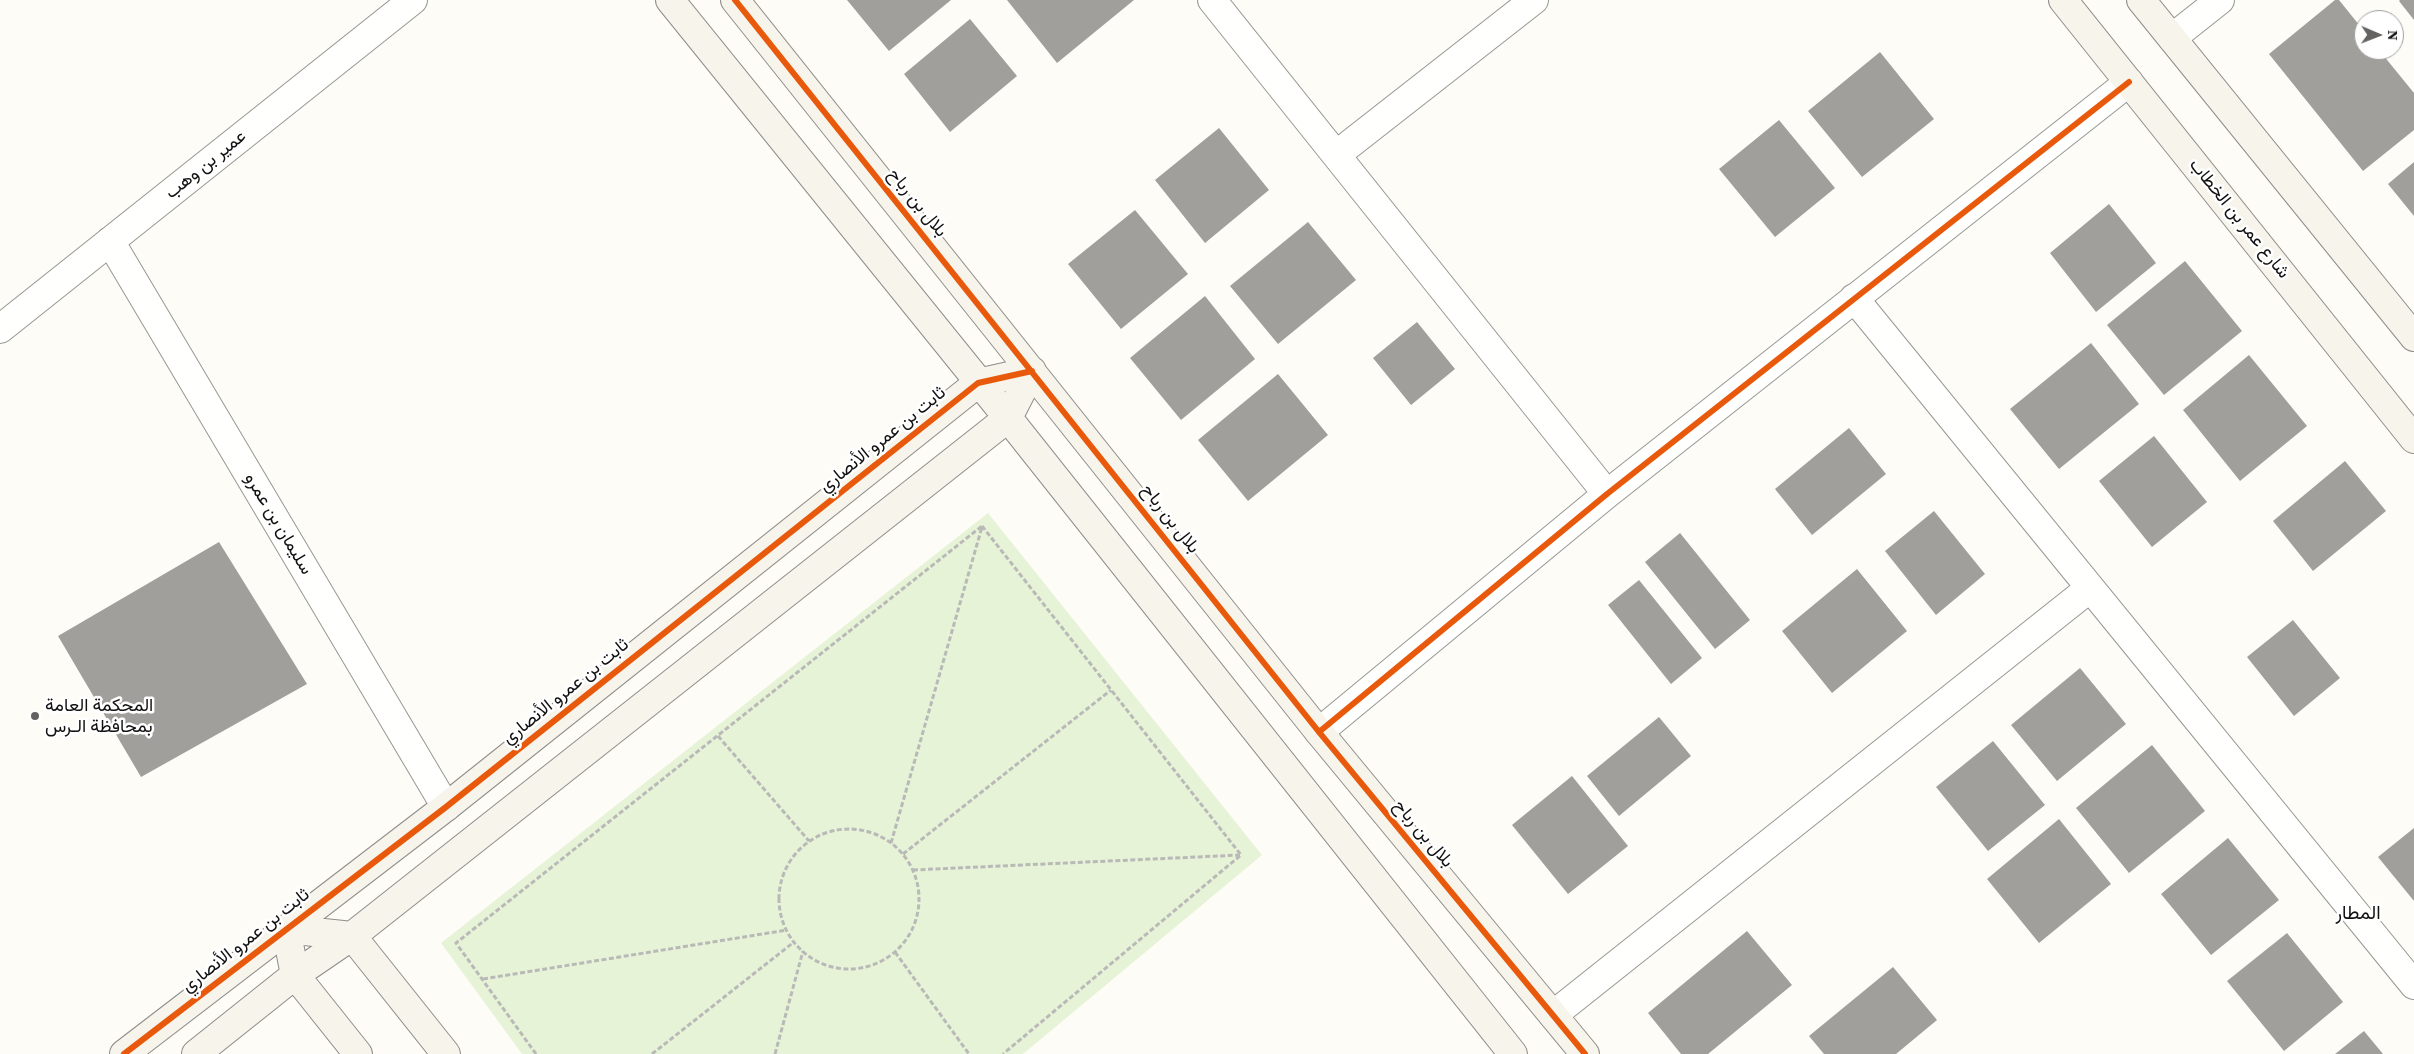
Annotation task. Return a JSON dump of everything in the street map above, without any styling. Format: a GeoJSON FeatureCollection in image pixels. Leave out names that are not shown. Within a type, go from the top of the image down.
{"type":"FeatureCollection","features":[{"type":"Feature","properties":{"kind":"street","name":"عمير بن وهب"},"geometry":{"type":"LineString","coordinates":[[0,329],[413,0]]}},
{"type":"Feature","properties":{"kind":"street"},"geometry":{"type":"LineString","coordinates":[[670,0],[1008,418],[1513,1054]]}},
{"type":"Feature","properties":{"kind":"street","name":"بلال بن رباح"},"geometry":{"type":"LineString","coordinates":[[735,0],[1319,732],[1585,1054]]}},
{"type":"Feature","properties":{"kind":"street"},"geometry":{"type":"LineString","coordinates":[[1212,0],[1607,494]]}},
{"type":"Feature","properties":{"kind":"street"},"geometry":{"type":"LineString","coordinates":[[1336,155],[1534,0]]}},
{"type":"Feature","properties":{"kind":"street","name":"شارع عمر بن الخطاب"},"geometry":{"type":"LineString","coordinates":[[2063,0],[2413,433]]}},
{"type":"Feature","properties":{"kind":"street"},"geometry":{"type":"LineString","coordinates":[[2141,0],[2414,337]]}},
{"type":"Feature","properties":{"kind":"street"},"geometry":{"type":"LineString","coordinates":[[2172,38],[2220,0]]}},
{"type":"Feature","properties":{"kind":"street"},"geometry":{"type":"LineString","coordinates":[[1319,732],[1607,494],[2129,82]]}},
{"type":"Feature","properties":{"kind":"street","name":"سليمان بن عمرو"},"geometry":{"type":"LineString","coordinates":[[110,241],[446,807]]}},
{"type":"Feature","properties":{"kind":"street"},"geometry":{"type":"LineString","coordinates":[[1854,298],[2414,985]]}},
{"type":"Feature","properties":{"kind":"street"},"geometry":{"type":"LineString","coordinates":[[196,1054],[295,975],[352,936],[1008,418],[1032,371]]}},
{"type":"Feature","properties":{"kind":"street","name":"ثابت بن عمرو الأنصاري"},"geometry":{"type":"LineString","coordinates":[[124,1054],[446,807],[978,383],[1032,371]]}},
{"type":"Feature","properties":{"kind":"street"},"geometry":{"type":"LineString","coordinates":[[1553,1015],[2090,588]]}},
{"type":"Feature","properties":{"kind":"street"},"geometry":{"type":"LineString","coordinates":[[358,1054],[295,975],[286,928],[352,936],[446,1054]]}},
{"type":"Feature","properties":{"kind":"path"},"geometry":{"type":"LineString","coordinates":[[982,526],[1241,855]]}},
{"type":"Feature","properties":{"kind":"path"},"geometry":{"type":"LineString","coordinates":[[536,1054],[456,943],[982,526]]}},
{"type":"Feature","properties":{"kind":"path"},"geometry":{"type":"LineString","coordinates":[[891,843],[982,526]]}},
{"type":"Feature","properties":{"kind":"path"},"geometry":{"type":"LineString","coordinates":[[903,854],[1111,690]]}},
{"type":"Feature","properties":{"kind":"path"},"geometry":{"type":"LineString","coordinates":[[718,736],[809,842]]}},
{"type":"Feature","properties":{"kind":"path"},"geometry":{"type":"LineString","coordinates":[[835,829],[859,829],[882,836],[891,843],[903,854],[913,870],[919,893],[917,916],[908,938],[895,952],[872,966],[850,969],[827,966],[803,951],[794,942],[781,918],[778,896],[783,873],[796,852],[814,837],[835,829]]}},
{"type":"Feature","properties":{"kind":"path"},"geometry":{"type":"LineString","coordinates":[[913,870],[1241,855]]}},
{"type":"Feature","properties":{"kind":"path"},"geometry":{"type":"LineString","coordinates":[[1003,1054],[1241,855]]}},
{"type":"Feature","properties":{"kind":"path"},"geometry":{"type":"LineString","coordinates":[[483,980],[787,930]]}},
{"type":"Feature","properties":{"kind":"path"},"geometry":{"type":"LineString","coordinates":[[652,1054],[794,942]]}},
{"type":"Feature","properties":{"kind":"path"},"geometry":{"type":"LineString","coordinates":[[775,1054],[803,951]]}},
{"type":"Feature","properties":{"kind":"path"},"geometry":{"type":"LineString","coordinates":[[895,952],[969,1054]]}},
{"type":"Feature","properties":{"kind":"green space"},"geometry":{"type":"Polygon","coordinates":[[[988,513],[1262,855],[1023,1054],[522,1054],[441,943],[988,513]]]}},
{"type":"Feature","properties":{"kind":"building"},"geometry":{"type":"Polygon","coordinates":[[[847,0],[951,0],[889,51],[847,0]]]}},
{"type":"Feature","properties":{"kind":"building"},"geometry":{"type":"Polygon","coordinates":[[[1007,0],[1134,0],[1057,63],[1007,0]]]}},
{"type":"Feature","properties":{"kind":"building"},"geometry":{"type":"Polygon","coordinates":[[[2335,0],[2339,0],[2354,19],[2354,60],[2387,60],[2414,93],[2414,130],[2363,171],[2269,54],[2335,0]]]}},
{"type":"Feature","properties":{"kind":"building"},"geometry":{"type":"Polygon","coordinates":[[[2414,0],[2414,20],[2399,1],[2414,0]]]}},
{"type":"Feature","properties":{"kind":"building"},"geometry":{"type":"Polygon","coordinates":[[[970,19],[1017,76],[950,132],[904,74],[970,19]]]}},
{"type":"Feature","properties":{"kind":"building"},"geometry":{"type":"Polygon","coordinates":[[[1880,52],[1934,119],[1862,177],[1808,111],[1880,52]]]}},
{"type":"Feature","properties":{"kind":"building"},"geometry":{"type":"Polygon","coordinates":[[[1779,120],[1835,188],[1775,237],[1719,169],[1779,120]]]}},
{"type":"Feature","properties":{"kind":"building"},"geometry":{"type":"Polygon","coordinates":[[[1219,128],[1269,190],[1205,243],[1155,180],[1219,128]]]}},
{"type":"Feature","properties":{"kind":"building"},"geometry":{"type":"Polygon","coordinates":[[[2414,162],[2414,216],[2388,184],[2414,162]]]}},
{"type":"Feature","properties":{"kind":"building"},"geometry":{"type":"Polygon","coordinates":[[[2109,204],[2156,263],[2096,312],[2050,253],[2109,204]]]}},
{"type":"Feature","properties":{"kind":"building"},"geometry":{"type":"Polygon","coordinates":[[[1135,210],[1188,274],[1121,329],[1068,264],[1135,210]]]}},
{"type":"Feature","properties":{"kind":"building"},"geometry":{"type":"Polygon","coordinates":[[[1308,222],[1356,280],[1278,344],[1230,286],[1308,222]]]}},
{"type":"Feature","properties":{"kind":"building"},"geometry":{"type":"Polygon","coordinates":[[[2185,261],[2242,331],[2164,395],[2107,325],[2185,261]]]}},
{"type":"Feature","properties":{"kind":"building"},"geometry":{"type":"Polygon","coordinates":[[[1205,296],[1255,359],[1181,420],[1130,358],[1205,296]]]}},
{"type":"Feature","properties":{"kind":"building"},"geometry":{"type":"Polygon","coordinates":[[[1417,322],[1455,369],[1411,405],[1373,358],[1417,322]]]}},
{"type":"Feature","properties":{"kind":"building"},"geometry":{"type":"Polygon","coordinates":[[[2091,343],[2139,404],[2059,469],[2010,409],[2091,343]]]}},
{"type":"Feature","properties":{"kind":"building"},"geometry":{"type":"Polygon","coordinates":[[[2249,355],[2307,426],[2240,481],[2183,410],[2249,355]]]}},
{"type":"Feature","properties":{"kind":"building"},"geometry":{"type":"Polygon","coordinates":[[[1278,374],[1328,435],[1248,501],[1198,440],[1278,374]]]}},
{"type":"Feature","properties":{"kind":"building"},"geometry":{"type":"Polygon","coordinates":[[[1849,428],[1886,474],[1812,535],[1775,489],[1849,428]]]}},
{"type":"Feature","properties":{"kind":"building"},"geometry":{"type":"Polygon","coordinates":[[[2154,436],[2207,502],[2152,547],[2099,481],[2154,436]]]}},
{"type":"Feature","properties":{"kind":"building"},"geometry":{"type":"Polygon","coordinates":[[[2345,461],[2386,511],[2313,571],[2273,521],[2345,461]]]}},
{"type":"Feature","properties":{"kind":"building"},"geometry":{"type":"Polygon","coordinates":[[[1934,511],[1985,574],[1936,615],[1885,551],[1934,511]]]}},
{"type":"Feature","properties":{"kind":"building"},"geometry":{"type":"Polygon","coordinates":[[[1680,533],[1750,620],[1715,649],[1645,562],[1680,533]]]}},
{"type":"Feature","properties":{"kind":"building"},"geometry":{"type":"Polygon","coordinates":[[[219,542],[307,684],[141,777],[58,636],[219,542]]]}},
{"type":"Feature","properties":{"kind":"building"},"geometry":{"type":"Polygon","coordinates":[[[1857,569],[1907,631],[1832,693],[1782,631],[1857,569]]]}},
{"type":"Feature","properties":{"kind":"building"},"geometry":{"type":"Polygon","coordinates":[[[1639,580],[1702,658],[1671,684],[1608,605],[1639,580]]]}},
{"type":"Feature","properties":{"kind":"building"},"geometry":{"type":"Polygon","coordinates":[[[2293,620],[2340,678],[2294,716],[2247,657],[2293,620]]]}},
{"type":"Feature","properties":{"kind":"building"},"geometry":{"type":"Polygon","coordinates":[[[2080,668],[2126,724],[2057,781],[2011,725],[2080,668]]]}},
{"type":"Feature","properties":{"kind":"building"},"geometry":{"type":"Polygon","coordinates":[[[1659,717],[1691,756],[1619,816],[1587,776],[1659,717]]]}},
{"type":"Feature","properties":{"kind":"building"},"geometry":{"type":"Polygon","coordinates":[[[1993,741],[2045,805],[1988,851],[1936,787],[1993,741]]]}},
{"type":"Feature","properties":{"kind":"building"},"geometry":{"type":"Polygon","coordinates":[[[2152,745],[2205,811],[2129,873],[2076,808],[2152,745]]]}},
{"type":"Feature","properties":{"kind":"building"},"geometry":{"type":"Polygon","coordinates":[[[1572,776],[1628,846],[1568,894],[1512,825],[1572,776]]]}},
{"type":"Feature","properties":{"kind":"building"},"geometry":{"type":"Polygon","coordinates":[[[2059,819],[2111,884],[2039,943],[1987,879],[2059,819]]]}},
{"type":"Feature","properties":{"kind":"building"},"geometry":{"type":"Polygon","coordinates":[[[2414,828],[2414,901],[2378,857],[2414,828]]]}},
{"type":"Feature","properties":{"kind":"building"},"geometry":{"type":"Polygon","coordinates":[[[2228,838],[2279,900],[2211,955],[2161,894],[2228,838]]]}},
{"type":"Feature","properties":{"kind":"building"},"geometry":{"type":"Polygon","coordinates":[[[1747,931],[1792,985],[1708,1054],[1681,1054],[1648,1013],[1747,931]]]}},
{"type":"Feature","properties":{"kind":"building"},"geometry":{"type":"Polygon","coordinates":[[[2287,933],[2343,1002],[2284,1051],[2227,981],[2287,933]]]}},
{"type":"Feature","properties":{"kind":"building"},"geometry":{"type":"Polygon","coordinates":[[[1893,967],[1937,1020],[1896,1054],[1824,1054],[1809,1036],[1893,967]]]}},
{"type":"Feature","properties":{"kind":"building"},"geometry":{"type":"Polygon","coordinates":[[[2364,1031],[2383,1054],[2335,1054],[2364,1031]]]}},
{"type":"Feature","properties":{"kind":"cycle path"},"geometry":{"type":"LineString","coordinates":[[735,0],[1319,732],[1585,1054]]}},
{"type":"Feature","properties":{"kind":"cycle path"},"geometry":{"type":"LineString","coordinates":[[1319,732],[1607,494],[2129,82]]}},
{"type":"Feature","properties":{"kind":"cycle path"},"geometry":{"type":"LineString","coordinates":[[124,1054],[446,807],[978,383],[1032,371]]}},
{"type":"Feature","properties":{"kind":"place","name":"المحكمة العامة بمحافظة الـرس"},"geometry":{"type":"Point","coordinates":[35,716]}},
{"type":"Feature","properties":{"kind":"district","name":"المطار"},"geometry":{"type":"Point","coordinates":[2358,914]}}]}
